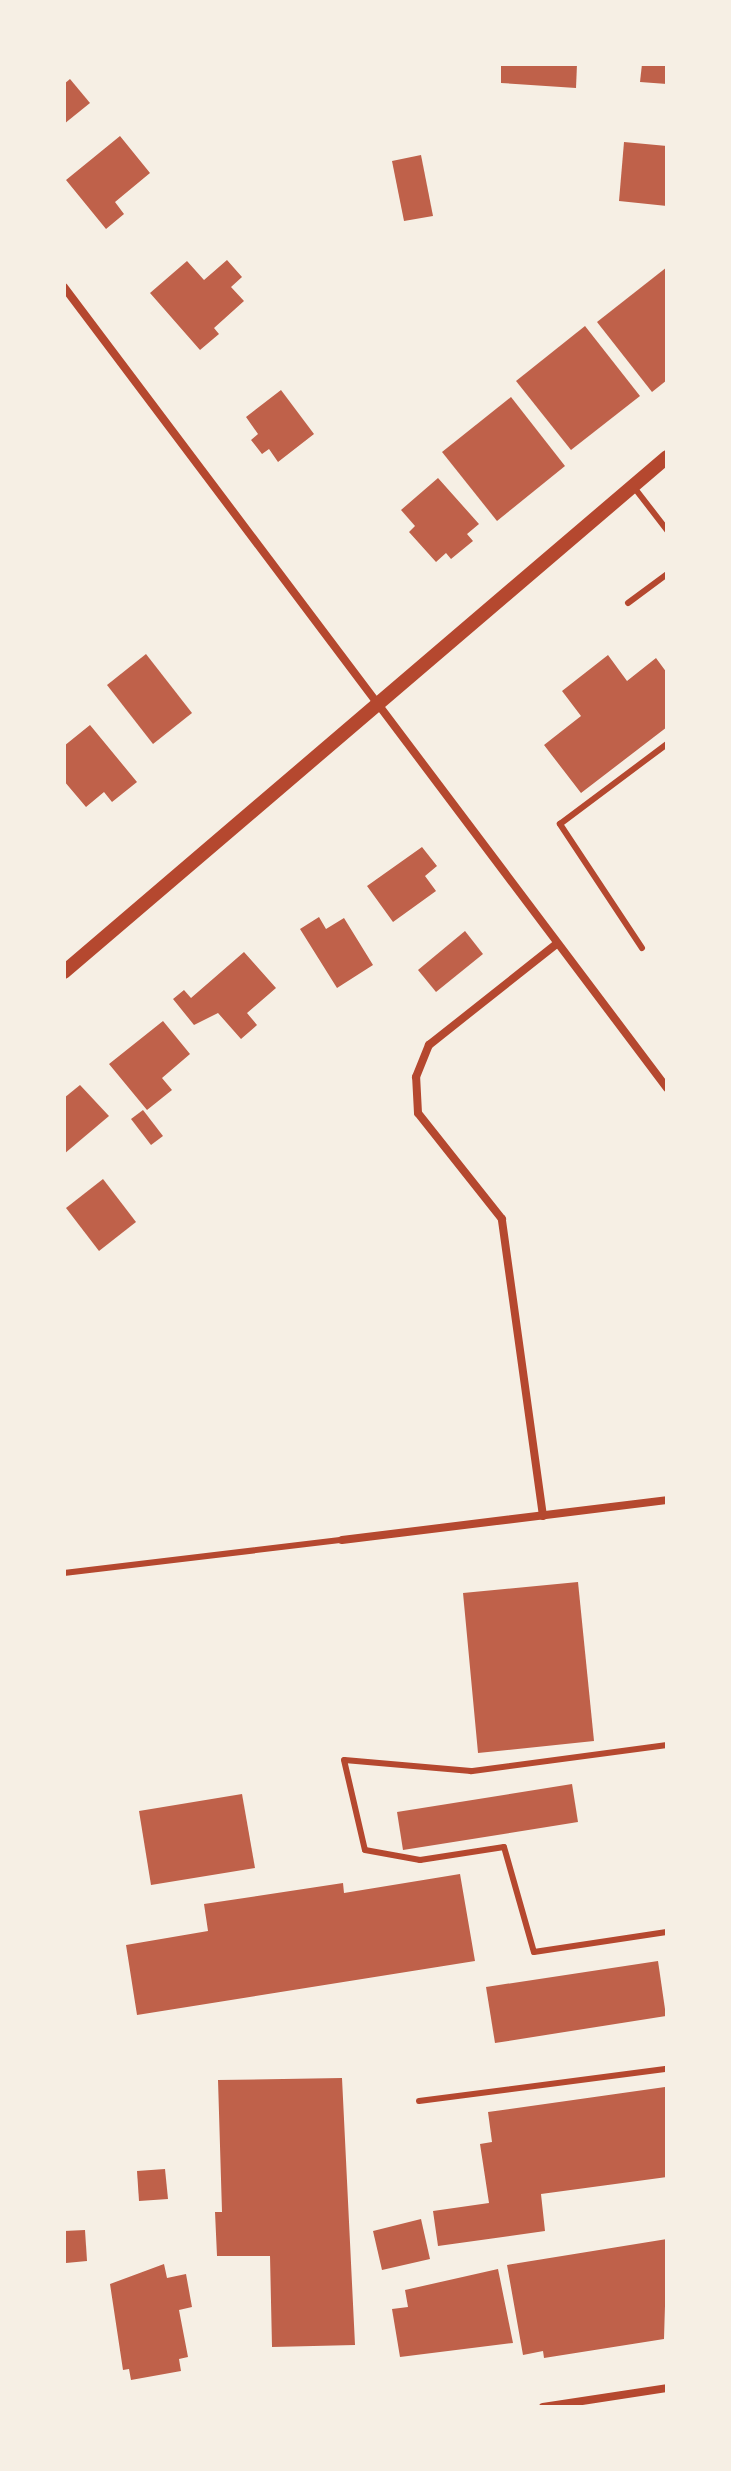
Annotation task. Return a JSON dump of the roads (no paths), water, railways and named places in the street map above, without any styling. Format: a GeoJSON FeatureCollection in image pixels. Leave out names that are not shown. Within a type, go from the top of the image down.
{"type":"FeatureCollection","features":[{"type":"Feature","properties":{"kind":"street"},"geometry":{"type":"LineString","coordinates":[[64,287],[555,945],[667,1088]]}},
{"type":"Feature","properties":{"kind":"street"},"geometry":{"type":"LineString","coordinates":[[64,972],[667,457]]}},
{"type":"Feature","properties":{"kind":"street"},"geometry":{"type":"LineString","coordinates":[[543,1516],[502,1219],[418,1113],[416,1077],[429,1045],[555,945]]}},
{"type":"Feature","properties":{"kind":"street"},"geometry":{"type":"LineString","coordinates":[[342,1540],[667,1500]]}},
{"type":"Feature","properties":{"kind":"street"},"geometry":{"type":"LineString","coordinates":[[543,2407],[667,2388]]}},
{"type":"Feature","properties":{"kind":"lane"},"geometry":{"type":"LineString","coordinates":[[633,486],[667,530]]}},
{"type":"Feature","properties":{"kind":"lane"},"geometry":{"type":"LineString","coordinates":[[628,603],[667,574]]}},
{"type":"Feature","properties":{"kind":"lane"},"geometry":{"type":"LineString","coordinates":[[642,948],[560,824],[667,744]]}},
{"type":"Feature","properties":{"kind":"lane"},"geometry":{"type":"LineString","coordinates":[[64,1573],[342,1540]]}},
{"type":"Feature","properties":{"kind":"lane"},"geometry":{"type":"LineString","coordinates":[[667,1745],[471,1771],[344,1760],[365,1850],[420,1860],[504,1847],[534,1952],[667,1932]]}},
{"type":"Feature","properties":{"kind":"lane"},"geometry":{"type":"LineString","coordinates":[[419,2101],[667,2069]]}}]}
